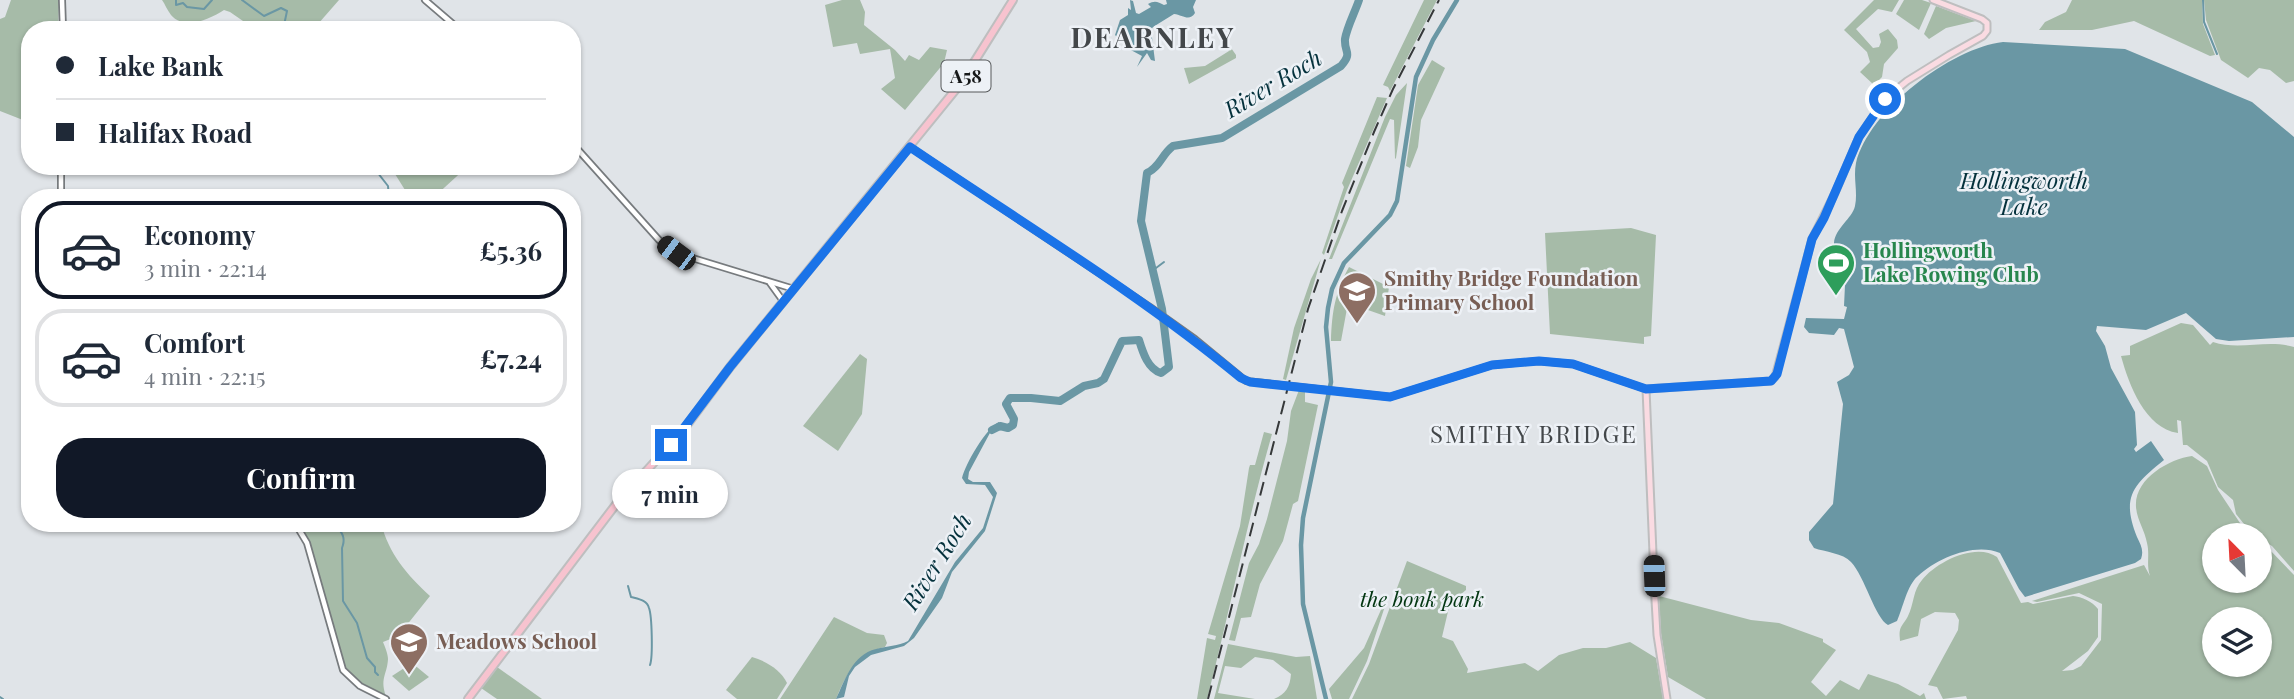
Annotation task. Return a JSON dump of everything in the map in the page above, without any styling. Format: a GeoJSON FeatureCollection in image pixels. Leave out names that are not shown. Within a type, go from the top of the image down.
{"type":"FeatureCollection","features":[{"type":"Feature","properties":{"kind":"highway","name":"A58"},"geometry":{"type":"LineString","coordinates":[[470,699],[617,503],[671,445],[730,367],[910,147],[976,62],[1013,0]]}},
{"type":"Feature","properties":{"kind":"main road"},"geometry":{"type":"LineString","coordinates":[[1667,699],[1657,635],[1646,389],[1771,381],[1777,374],[1812,239],[1830,205],[1859,137],[1885,99],[1907,81],[1983,36],[1987,31],[1987,23],[1982,19],[1933,0]]}},
{"type":"Feature","properties":{"kind":"street"},"geometry":{"type":"LineString","coordinates":[[62,0],[63,21]]}},
{"type":"Feature","properties":{"kind":"street"},"geometry":{"type":"LineString","coordinates":[[425,0],[450,21]]}},
{"type":"Feature","properties":{"kind":"street"},"geometry":{"type":"LineString","coordinates":[[910,147],[1150,307],[1246,381],[1390,397],[1492,365],[1539,361],[1573,364],[1646,389]]}},
{"type":"Feature","properties":{"kind":"street"},"geometry":{"type":"LineString","coordinates":[[581,154],[659,240],[676,253],[795,289]]}},
{"type":"Feature","properties":{"kind":"street"},"geometry":{"type":"LineString","coordinates":[[769,282],[785,300]]}},
{"type":"Feature","properties":{"kind":"street"},"geometry":{"type":"LineString","coordinates":[[777,284],[785,300]]}},
{"type":"Feature","properties":{"kind":"street"},"geometry":{"type":"LineString","coordinates":[[300,532],[307,543],[343,670],[360,686],[386,699]]}},
{"type":"Feature","properties":{"kind":"green space"},"geometry":{"type":"Polygon","coordinates":[[[11,0],[59,0],[58,21],[21,21],[21,119],[0,111],[0,19],[5,17],[11,0]]]}},
{"type":"Feature","properties":{"kind":"green space"},"geometry":{"type":"Polygon","coordinates":[[[162,0],[339,0],[321,21],[243,21],[224,10],[201,21],[180,21],[171,15],[162,0]]]}},
{"type":"Feature","properties":{"kind":"green space"},"geometry":{"type":"Polygon","coordinates":[[[842,0],[860,0],[865,12],[864,25],[905,61],[909,55],[919,60],[930,47],[947,50],[944,63],[905,110],[881,89],[895,78],[890,49],[860,54],[857,43],[833,47],[825,5],[842,0]]]}},
{"type":"Feature","properties":{"kind":"green space"},"geometry":{"type":"Polygon","coordinates":[[[1424,0],[1437,0],[1390,91],[1383,85],[1424,0]]]}},
{"type":"Feature","properties":{"kind":"green space"},"geometry":{"type":"Polygon","coordinates":[[[1874,0],[1899,0],[1892,12],[1878,9],[1856,29],[1873,48],[1879,47],[1879,34],[1888,29],[1897,40],[1898,48],[1884,64],[1882,77],[1874,85],[1860,72],[1870,62],[1867,52],[1844,30],[1874,0]]]}},
{"type":"Feature","properties":{"kind":"green space"},"geometry":{"type":"Polygon","coordinates":[[[1904,0],[1931,3],[1919,30],[1896,14],[1904,0]]]}},
{"type":"Feature","properties":{"kind":"green space"},"geometry":{"type":"Polygon","coordinates":[[[2072,0],[2202,0],[2203,24],[2215,55],[2210,56],[2134,21],[2092,30],[2039,30],[2045,22],[2066,12],[2072,0]]]}},
{"type":"Feature","properties":{"kind":"green space"},"geometry":{"type":"Polygon","coordinates":[[[2204,0],[2294,0],[2294,81],[2286,83],[2270,70],[2259,68],[2248,78],[2221,60],[2206,20],[2204,0]]]}},
{"type":"Feature","properties":{"kind":"green space"},"geometry":{"type":"Polygon","coordinates":[[[1936,6],[1976,21],[1946,28],[1929,39],[1924,34],[1936,6]]]}},
{"type":"Feature","properties":{"kind":"green space"},"geometry":{"type":"Polygon","coordinates":[[[1215,25],[1236,58],[1189,84],[1184,68],[1205,66],[1229,51],[1215,25]]]}},
{"type":"Feature","properties":{"kind":"green space"},"geometry":{"type":"Polygon","coordinates":[[[1432,60],[1445,68],[1421,120],[1418,147],[1410,168],[1406,166],[1418,85],[1432,60]]]}},
{"type":"Feature","properties":{"kind":"green space"},"geometry":{"type":"Polygon","coordinates":[[[1407,83],[1396,158],[1394,120],[1390,119],[1332,259],[1329,259],[1385,117],[1396,95],[1407,83]]]}},
{"type":"Feature","properties":{"kind":"green space"},"geometry":{"type":"Polygon","coordinates":[[[1377,97],[1387,98],[1347,190],[1324,255],[1322,253],[1344,187],[1342,183],[1377,97]]]}},
{"type":"Feature","properties":{"kind":"green space"},"geometry":{"type":"Polygon","coordinates":[[[396,175],[458,175],[443,189],[404,189],[396,175]]]}},
{"type":"Feature","properties":{"kind":"green space"},"geometry":{"type":"Polygon","coordinates":[[[1631,228],[1656,235],[1651,336],[1644,337],[1644,344],[1550,334],[1545,233],[1631,228]]]}},
{"type":"Feature","properties":{"kind":"green space"},"geometry":{"type":"Polygon","coordinates":[[[1321,259],[1286,380],[1283,379],[1294,328],[1321,259]]]}},
{"type":"Feature","properties":{"kind":"green space"},"geometry":{"type":"Polygon","coordinates":[[[1349,267],[1389,287],[1385,316],[1348,303],[1341,341],[1331,341],[1335,302],[1349,267]]]}},
{"type":"Feature","properties":{"kind":"green space"},"geometry":{"type":"Polygon","coordinates":[[[2181,323],[2193,325],[2210,345],[2213,342],[2294,347],[2294,571],[2272,546],[2272,523],[2243,523],[2236,514],[2233,500],[2218,487],[2207,461],[2187,445],[2183,445],[2181,421],[2177,420],[2178,433],[2166,429],[2156,423],[2140,404],[2121,356],[2130,355],[2130,346],[2181,323]]]}},
{"type":"Feature","properties":{"kind":"green space"},"geometry":{"type":"Polygon","coordinates":[[[860,354],[867,359],[862,414],[838,451],[803,426],[860,354]]]}},
{"type":"Feature","properties":{"kind":"green space"},"geometry":{"type":"Polygon","coordinates":[[[1299,390],[1305,391],[1305,402],[1318,405],[1298,501],[1293,504],[1283,541],[1260,584],[1251,617],[1241,618],[1235,641],[1229,640],[1249,563],[1267,519],[1287,441],[1291,411],[1299,390]]]}},
{"type":"Feature","properties":{"kind":"green space"},"geometry":{"type":"Polygon","coordinates":[[[1264,432],[1272,434],[1207,699],[1197,699],[1207,638],[1215,640],[1216,636],[1208,634],[1240,526],[1249,468],[1250,465],[1255,465],[1264,432]]]}},
{"type":"Feature","properties":{"kind":"green space"},"geometry":{"type":"Polygon","coordinates":[[[2192,456],[2207,466],[2218,490],[2240,523],[2202,523],[2202,593],[2272,593],[2272,552],[2294,575],[2294,699],[1967,699],[1966,696],[1943,699],[1937,687],[1928,685],[1958,630],[1959,620],[1955,613],[1935,612],[1921,619],[1918,636],[1900,641],[1901,628],[1917,588],[1928,573],[1946,561],[1968,553],[1988,553],[1997,557],[2021,603],[2033,604],[2073,596],[2096,606],[2098,637],[2088,651],[2062,671],[2081,666],[2101,640],[2102,604],[2079,593],[2032,601],[2144,565],[2150,576],[2147,543],[2136,507],[2137,497],[2147,479],[2173,461],[2192,456]]]}},
{"type":"Feature","properties":{"kind":"green space"},"geometry":{"type":"Polygon","coordinates":[[[302,532],[383,532],[400,563],[430,596],[398,636],[383,642],[388,657],[384,682],[387,699],[361,684],[344,669],[309,543],[302,532]]]}},
{"type":"Feature","properties":{"kind":"green space","name":"the bonk park"},"geometry":{"type":"Polygon","coordinates":[[[1407,561],[1466,586],[1466,590],[1450,603],[1442,637],[1453,641],[1468,669],[1467,673],[1525,663],[1538,671],[1559,655],[1583,648],[1606,648],[1630,642],[1656,658],[1663,699],[1352,699],[1369,664],[1407,561]]]}},
{"type":"Feature","properties":{"kind":"green space"},"geometry":{"type":"Polygon","coordinates":[[[1659,596],[1751,620],[1779,623],[1823,639],[1823,642],[1836,650],[1811,682],[1826,696],[1840,680],[1859,690],[1868,674],[1898,684],[1920,696],[1924,693],[1926,699],[1706,699],[1668,677],[1659,596]]]}},
{"type":"Feature","properties":{"kind":"green space"},"geometry":{"type":"Polygon","coordinates":[[[1384,603],[1367,661],[1349,699],[1332,699],[1329,689],[1364,648],[1384,603]]]}},
{"type":"Feature","properties":{"kind":"green space"},"geometry":{"type":"Polygon","coordinates":[[[834,617],[867,633],[884,635],[887,643],[885,647],[860,659],[844,681],[836,699],[780,699],[834,617]]]}},
{"type":"Feature","properties":{"kind":"green space"},"geometry":{"type":"Polygon","coordinates":[[[1228,644],[1296,657],[1310,656],[1317,699],[1274,699],[1287,690],[1291,674],[1273,660],[1255,657],[1241,668],[1225,666],[1218,693],[1255,699],[1214,699],[1228,644]]]}},
{"type":"Feature","properties":{"kind":"green space"},"geometry":{"type":"Polygon","coordinates":[[[752,657],[772,667],[787,683],[777,699],[737,699],[726,690],[752,657]]]}},
{"type":"Feature","properties":{"kind":"green space"},"geometry":{"type":"Polygon","coordinates":[[[412,663],[429,677],[409,691],[392,676],[412,663]]]}},
{"type":"Feature","properties":{"kind":"green space"},"geometry":{"type":"Polygon","coordinates":[[[497,667],[542,699],[497,699],[481,688],[497,667]]]}},
{"type":"Feature","properties":{"kind":"water"},"geometry":{"type":"Polygon","coordinates":[[[1130,0],[1139,14],[1151,7],[1148,4],[1153,2],[1164,5],[1167,4],[1166,0],[1196,0],[1193,16],[1188,18],[1174,14],[1153,27],[1151,30],[1155,61],[1151,60],[1147,53],[1137,67],[1142,56],[1129,49],[1115,35],[1120,20],[1128,15],[1128,8],[1131,10],[1130,0]]]}},
{"type":"Feature","properties":{"kind":"water","name":"Hollingworth Lake"},"geometry":{"type":"Polygon","coordinates":[[[2003,42],[2125,49],[2252,102],[2294,137],[2294,337],[2229,341],[2216,339],[2186,313],[2146,330],[2097,326],[2096,331],[2105,346],[2111,368],[2135,412],[2137,445],[2134,449],[2136,452],[2151,441],[2164,460],[2144,477],[2130,502],[2132,523],[2142,548],[2141,559],[2025,597],[2000,553],[1979,549],[1968,551],[1935,563],[1918,576],[1908,591],[1897,621],[1888,625],[1883,621],[1851,562],[1839,555],[1814,548],[1809,540],[1809,532],[1833,504],[1843,404],[1837,382],[1849,375],[1854,367],[1844,329],[1839,328],[1834,335],[1809,333],[1804,327],[1806,318],[1844,319],[1847,307],[1844,306],[1845,285],[1834,243],[1837,233],[1855,206],[1856,163],[1864,143],[1877,123],[1915,85],[1937,69],[1982,47],[2003,42]]]}},
{"type":"Feature","properties":{"kind":"water"},"geometry":{"type":"Polygon","coordinates":[[[999,422],[1003,430],[991,431],[969,472],[968,479],[973,482],[990,482],[997,493],[985,531],[952,572],[942,598],[914,638],[904,646],[871,655],[855,667],[849,676],[844,697],[836,699],[850,669],[861,657],[876,649],[908,641],[955,562],[983,528],[993,497],[985,485],[966,484],[962,478],[977,447],[988,431],[999,422]]]}},
{"type":"Feature","properties":{"kind":"waterway"},"geometry":{"type":"LineString","coordinates":[[176,0],[176,5],[183,3],[187,7],[204,9],[212,0]]}},
{"type":"Feature","properties":{"kind":"waterway"},"geometry":{"type":"LineString","coordinates":[[242,0],[264,16],[281,8],[287,11],[285,21]]}},
{"type":"Feature","properties":{"kind":"waterway","name":"River Roch"},"geometry":{"type":"LineString","coordinates":[[992,430],[1013,425],[1014,419],[1006,404],[1010,398],[1060,401],[1084,386],[1104,379],[1122,341],[1139,340],[1147,360],[1156,371],[1161,373],[1169,367],[1162,309],[1141,221],[1147,173],[1173,146],[1222,138],[1341,66],[1347,55],[1346,34],[1359,0]]}},
{"type":"Feature","properties":{"kind":"waterway"},"geometry":{"type":"LineString","coordinates":[[1326,699],[1303,604],[1301,545],[1303,518],[1331,382],[1326,327],[1328,308],[1332,289],[1344,263],[1390,215],[1397,201],[1416,77],[1433,40],[1457,0]]}},
{"type":"Feature","properties":{"kind":"waterway"},"geometry":{"type":"LineString","coordinates":[[2203,0],[2204,22],[2217,54]]}},
{"type":"Feature","properties":{"kind":"waterway"},"geometry":{"type":"LineString","coordinates":[[379,175],[388,189]]}},
{"type":"Feature","properties":{"kind":"waterway"},"geometry":{"type":"LineString","coordinates":[[1152,271],[1164,262]]}},
{"type":"Feature","properties":{"kind":"waterway"},"geometry":{"type":"LineString","coordinates":[[341,532],[344,540],[343,601],[357,623],[367,658],[378,675]]}},
{"type":"Feature","properties":{"kind":"waterway"},"geometry":{"type":"LineString","coordinates":[[628,586],[631,597],[644,602],[649,608],[652,636],[650,665]]}},
{"type":"Feature","properties":{"kind":"railway"},"geometry":{"type":"LineString","coordinates":[[1208,699],[1308,309],[1342,211],[1374,132],[1439,0]]}},
{"type":"Feature","properties":{"kind":"place","name":"Hollingworth Lake Rowing Club"},"geometry":{"type":"Point","coordinates":[1836,297]}},
{"type":"Feature","properties":{"kind":"place","name":"Smithy Bridge Foundation Primary School"},"geometry":{"type":"Point","coordinates":[1357,325]}},
{"type":"Feature","properties":{"kind":"place","name":"Meadows School"},"geometry":{"type":"Point","coordinates":[409,676]}},
{"type":"Feature","properties":{"kind":"district","name":"DEARNLEY"},"geometry":{"type":"Point","coordinates":[1153,38]}},
{"type":"Feature","properties":{"kind":"district","name":"SMITHY BRIDGE"},"geometry":{"type":"Point","coordinates":[1534,435]}},
{"type":"Feature","properties":{"kind":"route"},"geometry":{"type":"LineString","coordinates":[[671,445],[730,367],[910,147],[1150,307],[1195,339],[1246,381],[1390,397],[1492,365],[1514,361],[1539,361],[1573,364],[1646,389],[1771,381],[1777,374],[1812,239],[1824,218],[1859,137],[1885,99]]}}]}
